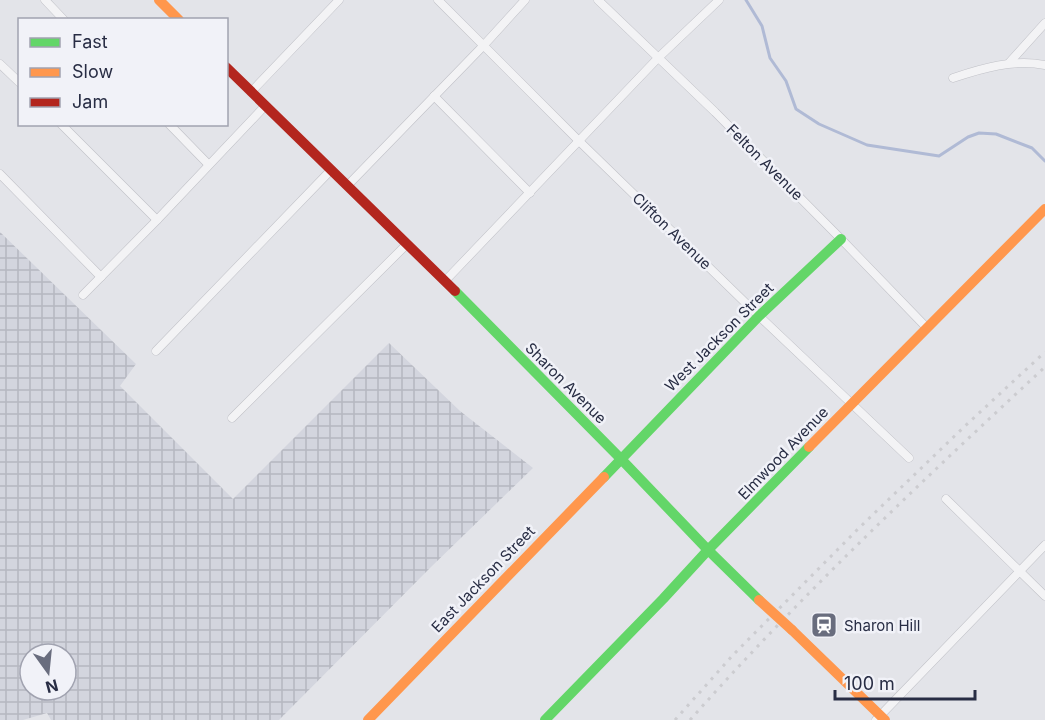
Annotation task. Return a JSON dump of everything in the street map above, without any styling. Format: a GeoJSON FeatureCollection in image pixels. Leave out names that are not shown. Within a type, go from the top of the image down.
{"type":"FeatureCollection","features":[{"type":"Feature","properties":{"kind":"street"},"geometry":{"type":"LineString","coordinates":[[45,0],[62,18]]}},
{"type":"Feature","properties":{"kind":"street"},"geometry":{"type":"LineString","coordinates":[[159,0],[176,18]]}},
{"type":"Feature","properties":{"kind":"street"},"geometry":{"type":"LineString","coordinates":[[251,92],[339,0]]}},
{"type":"Feature","properties":{"kind":"street","name":"Clifton Avenue"},"geometry":{"type":"LineString","coordinates":[[438,0],[579,141],[909,458]]}},
{"type":"Feature","properties":{"kind":"street"},"geometry":{"type":"LineString","coordinates":[[348,185],[525,0]]}},
{"type":"Feature","properties":{"kind":"street","name":"Felton Avenue"},"geometry":{"type":"LineString","coordinates":[[598,0],[715,112],[927,328]]}},
{"type":"Feature","properties":{"kind":"street"},"geometry":{"type":"LineString","coordinates":[[445,281],[658,58],[719,0]]}},
{"type":"Feature","properties":{"kind":"street"},"geometry":{"type":"LineString","coordinates":[[1009,63],[1045,23]]}},
{"type":"Feature","properties":{"kind":"street"},"geometry":{"type":"LineString","coordinates":[[953,78],[1009,63],[1029,62],[1045,65]]}},
{"type":"Feature","properties":{"kind":"street"},"geometry":{"type":"LineString","coordinates":[[0,64],[18,81]]}},
{"type":"Feature","properties":{"kind":"street","name":"Sharon Avenue"},"geometry":{"type":"LineString","coordinates":[[228,69],[445,281],[708,550],[792,630],[880,719]]}},
{"type":"Feature","properties":{"kind":"street"},"geometry":{"type":"LineString","coordinates":[[434,96],[530,193]]}},
{"type":"Feature","properties":{"kind":"street"},"geometry":{"type":"LineString","coordinates":[[84,295],[265,106]]}},
{"type":"Feature","properties":{"kind":"street"},"geometry":{"type":"LineString","coordinates":[[63,126],[157,220]]}},
{"type":"Feature","properties":{"kind":"street"},"geometry":{"type":"LineString","coordinates":[[171,126],[208,164]]}},
{"type":"Feature","properties":{"kind":"street"},"geometry":{"type":"LineString","coordinates":[[156,351],[331,170]]}},
{"type":"Feature","properties":{"kind":"street"},"geometry":{"type":"LineString","coordinates":[[0,174],[101,277]]}},
{"type":"Feature","properties":{"kind":"street","name":"Elmwood Avenue"},"geometry":{"type":"LineString","coordinates":[[545,720],[708,550],[1045,209]]}},
{"type":"Feature","properties":{"kind":"street","name":"West Jackson Street"},"geometry":{"type":"LineString","coordinates":[[622,460],[759,316],[841,238]]}},
{"type":"Feature","properties":{"kind":"street"},"geometry":{"type":"LineString","coordinates":[[232,418],[406,245]]}},
{"type":"Feature","properties":{"kind":"street","name":"East Jackson Street"},"geometry":{"type":"LineString","coordinates":[[368,720],[547,534],[622,460]]}},
{"type":"Feature","properties":{"kind":"street"},"geometry":{"type":"LineString","coordinates":[[946,499],[1045,596]]}},
{"type":"Feature","properties":{"kind":"street"},"geometry":{"type":"LineString","coordinates":[[880,719],[1045,545]]}},
{"type":"Feature","properties":{"kind":"shaded area"},"geometry":{"type":"Polygon","coordinates":[[[0,232],[136,364],[120,386],[233,499],[389,343],[460,411],[533,468],[279,720],[51,720],[47,713],[23,720],[0,720],[0,232]]]}},
{"type":"Feature","properties":{"kind":"waterway"},"geometry":{"type":"LineString","coordinates":[[746,0],[762,26],[770,58],[786,81],[796,109],[819,124],[867,145],[939,156],[968,137],[979,133],[996,134],[1032,148],[1045,161]]}},
{"type":"Feature","properties":{"kind":"railway"},"geometry":{"type":"LineString","coordinates":[[675,720],[733,655],[859,528],[1045,352]]}},
{"type":"Feature","properties":{"kind":"railway"},"geometry":{"type":"LineString","coordinates":[[690,720],[819,583],[908,495],[1045,367]]}},
{"type":"Feature","properties":{"kind":"traffic: fast"},"geometry":{"type":"LineString","coordinates":[[604,477],[759,316],[841,239]]}},
{"type":"Feature","properties":{"kind":"traffic: fast"},"geometry":{"type":"LineString","coordinates":[[455,291],[759,600]]}},
{"type":"Feature","properties":{"kind":"traffic: fast"},"geometry":{"type":"LineString","coordinates":[[545,720],[809,447]]}},
{"type":"Feature","properties":{"kind":"traffic: slow"},"geometry":{"type":"LineString","coordinates":[[159,0],[177,18]]}},
{"type":"Feature","properties":{"kind":"traffic: slow"},"geometry":{"type":"LineString","coordinates":[[809,447],[1045,209]]}},
{"type":"Feature","properties":{"kind":"traffic: slow"},"geometry":{"type":"LineString","coordinates":[[368,720],[604,477]]}},
{"type":"Feature","properties":{"kind":"traffic: slow"},"geometry":{"type":"LineString","coordinates":[[759,600],[792,630]]}},
{"type":"Feature","properties":{"kind":"traffic: slow"},"geometry":{"type":"LineString","coordinates":[[792,630],[885,720]]}},
{"type":"Feature","properties":{"kind":"traffic: jam"},"geometry":{"type":"LineString","coordinates":[[228,69],[455,291]]}},
{"type":"Feature","properties":{"kind":"place","name":"Sharon Hill"},"geometry":{"type":"Point","coordinates":[824,625]}}]}
